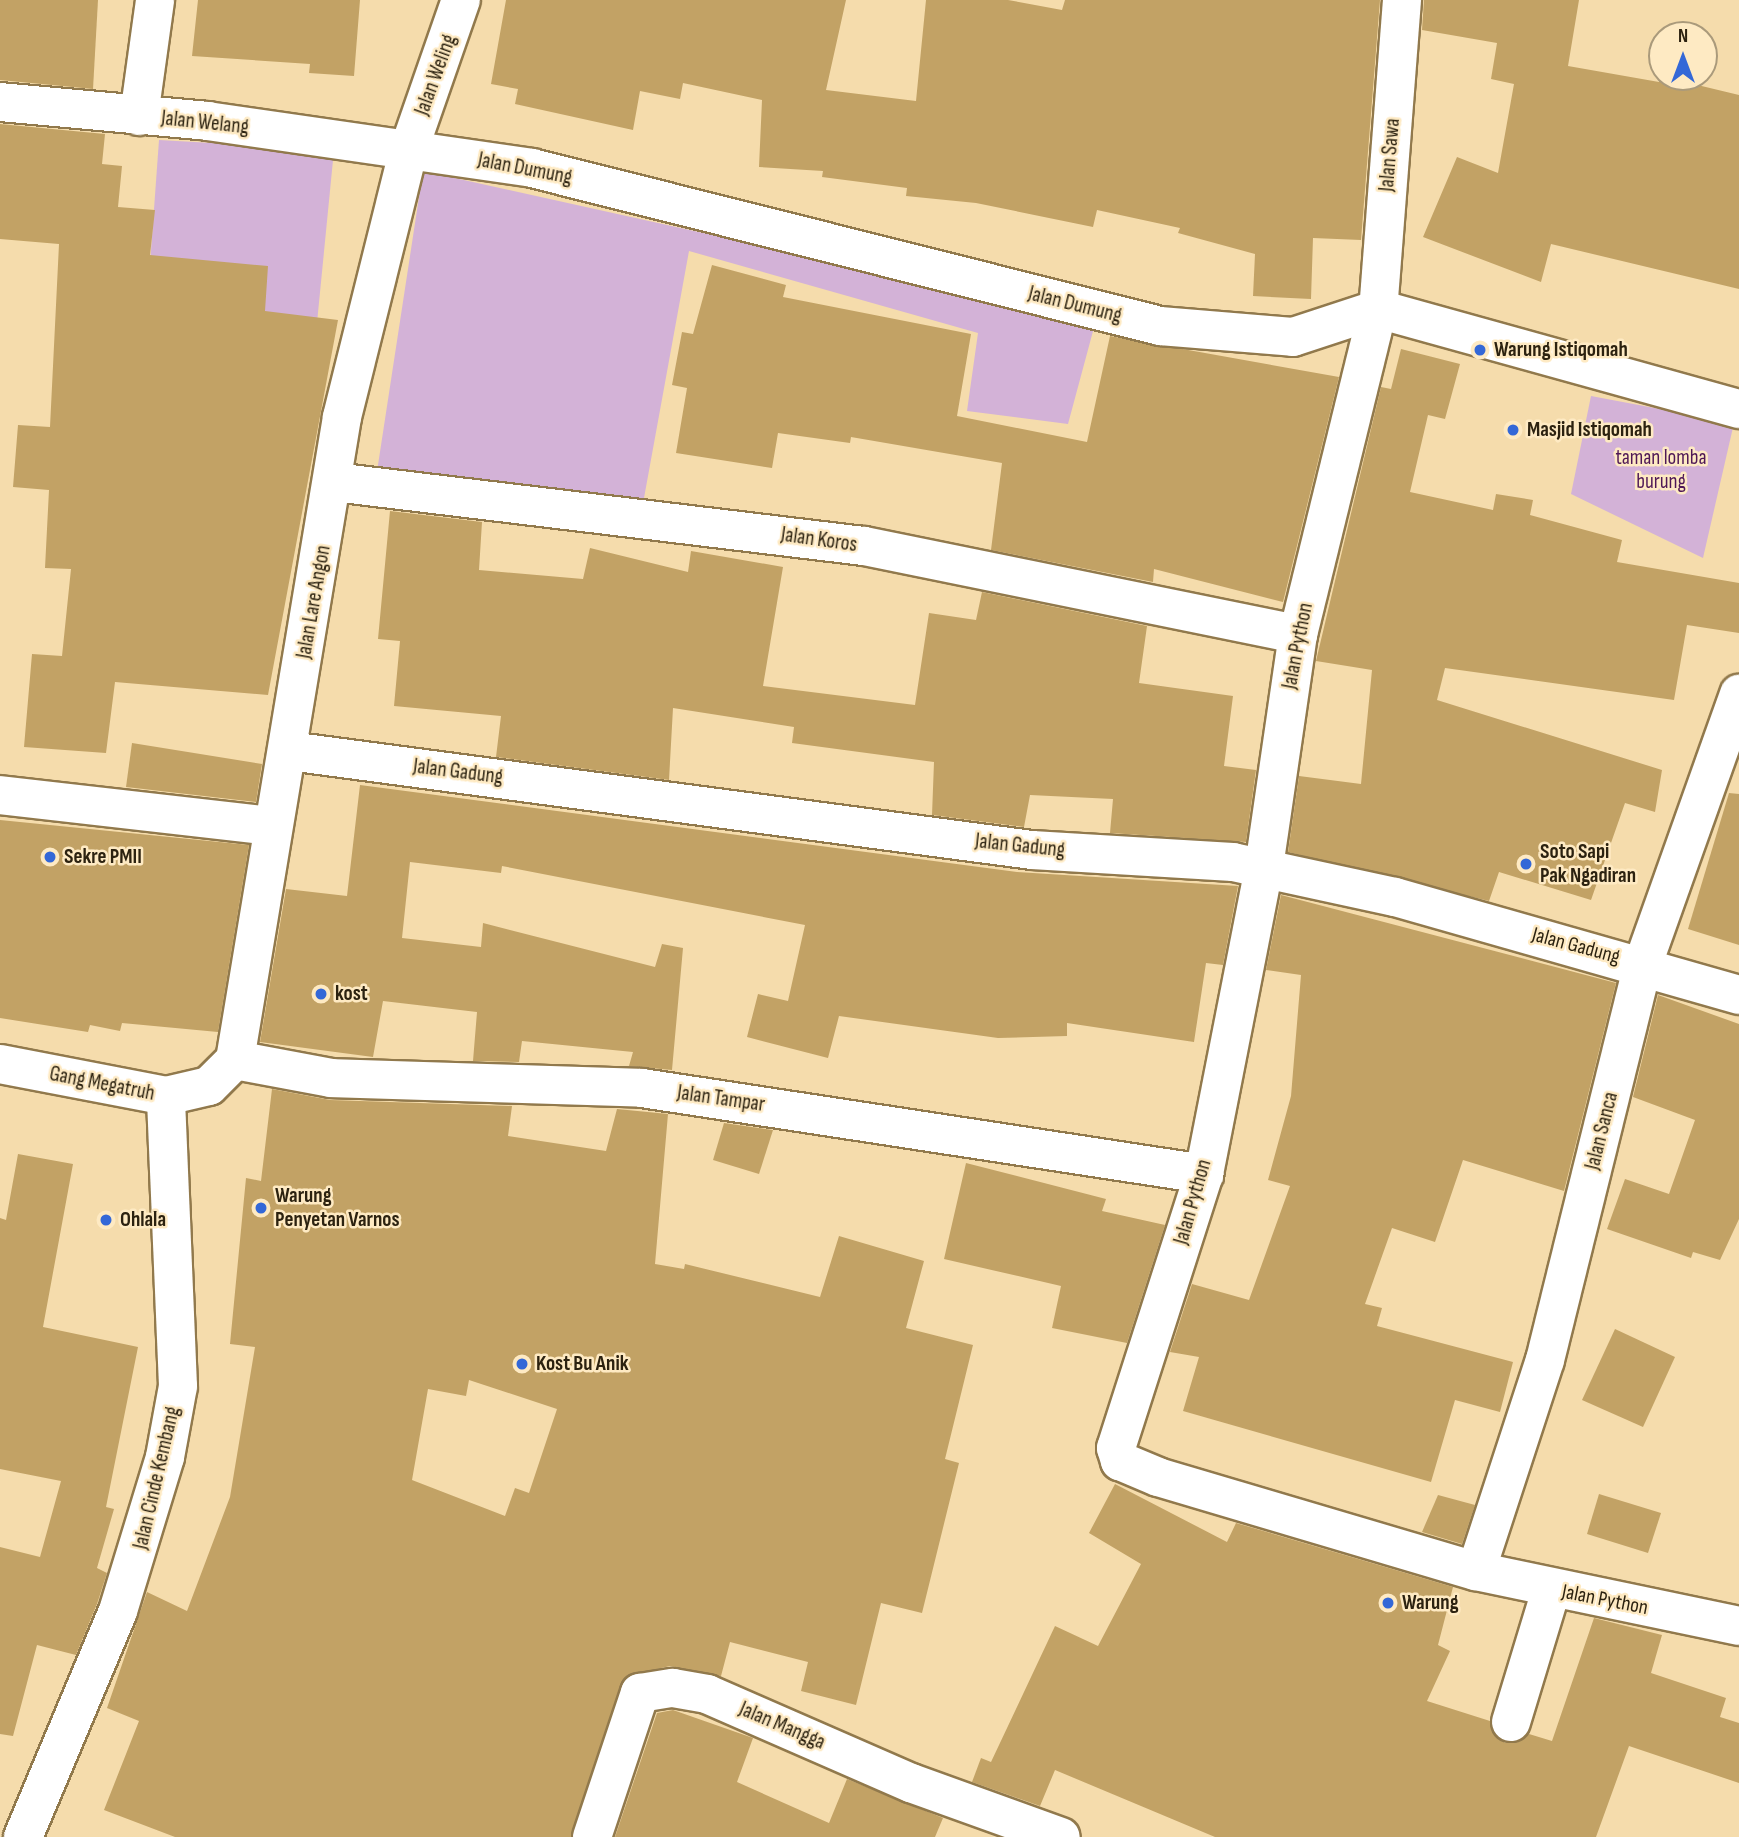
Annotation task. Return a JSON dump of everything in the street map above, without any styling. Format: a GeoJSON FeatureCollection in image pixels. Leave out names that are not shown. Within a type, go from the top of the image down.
{"type":"FeatureCollection","features":[{"type":"Feature","properties":{"kind":"street"},"geometry":{"type":"LineString","coordinates":[[139,116],[155,0]]}},
{"type":"Feature","properties":{"kind":"street","name":"Jalan Weling"},"geometry":{"type":"LineString","coordinates":[[409,149],[461,0]]}},
{"type":"Feature","properties":{"kind":"street","name":"Jalan Sawa"},"geometry":{"type":"LineString","coordinates":[[1378,310],[1402,0]]}},
{"type":"Feature","properties":{"kind":"street","name":"Jalan Welang"},"geometry":{"type":"LineString","coordinates":[[0,102],[409,149]]}},
{"type":"Feature","properties":{"kind":"street","name":"Jalan Dumung"},"geometry":{"type":"LineString","coordinates":[[409,149],[532,168],[1160,326],[1293,337],[1378,310]]}},
{"type":"Feature","properties":{"kind":"street","name":"Jalan Lare Angon"},"geometry":{"type":"LineString","coordinates":[[236,1060],[273,826],[289,751],[334,482],[342,417],[409,149]]}},
{"type":"Feature","properties":{"kind":"street"},"geometry":{"type":"LineString","coordinates":[[1378,310],[1739,409]]}},
{"type":"Feature","properties":{"kind":"street","name":"Jalan Python"},"geometry":{"type":"LineString","coordinates":[[1378,310],[1298,634],[1264,868],[1204,1174],[1116,1448],[1120,1461],[1476,1571],[1551,1590],[1739,1626]]}},
{"type":"Feature","properties":{"kind":"street","name":"Jalan Koros"},"geometry":{"type":"LineString","coordinates":[[334,482],[864,546],[1298,634]]}},
{"type":"Feature","properties":{"kind":"street","name":"Jalan Sanca"},"geometry":{"type":"LineString","coordinates":[[1476,1571],[1545,1360],[1643,964],[1739,694]]}},
{"type":"Feature","properties":{"kind":"street","name":"Jalan Gadung"},"geometry":{"type":"LineString","coordinates":[[289,751],[1032,849],[1264,868],[1643,964],[1739,995]]}},
{"type":"Feature","properties":{"kind":"street"},"geometry":{"type":"LineString","coordinates":[[0,795],[273,826]]}},
{"type":"Feature","properties":{"kind":"street","name":"Gang Megatruh"},"geometry":{"type":"LineString","coordinates":[[0,1064],[166,1097],[209,1086],[236,1060]]}},
{"type":"Feature","properties":{"kind":"street","name":"Jalan Tampar"},"geometry":{"type":"LineString","coordinates":[[236,1060],[331,1078],[654,1090],[1204,1174]]}},
{"type":"Feature","properties":{"kind":"street","name":"Jalan Cinde Kembang"},"geometry":{"type":"LineString","coordinates":[[23,1837],[118,1611],[165,1457],[178,1386],[166,1097]]}},
{"type":"Feature","properties":{"kind":"street"},"geometry":{"type":"LineString","coordinates":[[1511,1722],[1551,1590]]}},
{"type":"Feature","properties":{"kind":"street","name":"Jalan Mangga"},"geometry":{"type":"LineString","coordinates":[[592,1837],[640,1693],[673,1688],[707,1694],[911,1783],[1061,1837]]}},
{"type":"Feature","properties":{"kind":"green space"},"geometry":{"type":"Polygon","coordinates":[[[159,140],[334,150],[316,333],[146,320],[159,140]]]}},
{"type":"Feature","properties":{"kind":"green space"},"geometry":{"type":"Polygon","coordinates":[[[423,171],[1096,320],[1068,424],[967,411],[978,333],[689,251],[642,509],[376,478],[423,171]]]}},
{"type":"Feature","properties":{"kind":"green space","name":"taman lomba burung"},"geometry":{"type":"Polygon","coordinates":[[[1591,396],[1734,423],[1703,558],[1571,494],[1591,396]]]}},
{"type":"Feature","properties":{"kind":"building"},"geometry":{"type":"Polygon","coordinates":[[[0,0],[98,0],[93,89],[0,80],[0,0]]]}},
{"type":"Feature","properties":{"kind":"building"},"geometry":{"type":"Polygon","coordinates":[[[198,0],[360,0],[354,76],[309,73],[310,64],[192,56],[198,0]]]}},
{"type":"Feature","properties":{"kind":"building"},"geometry":{"type":"Polygon","coordinates":[[[506,0],[846,0],[826,90],[916,101],[926,0],[1008,0],[1062,10],[1065,0],[1380,0],[1361,240],[1313,238],[1311,299],[1253,296],[1255,254],[1178,233],[1180,228],[1097,210],[1093,227],[976,203],[906,196],[907,188],[822,177],[823,171],[759,167],[762,100],[683,83],[680,99],[640,91],[633,130],[515,104],[518,89],[491,84],[506,0]]]}},
{"type":"Feature","properties":{"kind":"building"},"geometry":{"type":"Polygon","coordinates":[[[1424,0],[1579,0],[1568,66],[1648,80],[1648,91],[1718,90],[1739,95],[1739,289],[1551,244],[1541,282],[1423,237],[1457,157],[1498,173],[1514,84],[1491,79],[1497,43],[1422,30],[1424,0]]]}},
{"type":"Feature","properties":{"kind":"building"},"geometry":{"type":"Polygon","coordinates":[[[0,124],[105,134],[102,164],[122,166],[118,207],[155,210],[150,255],[268,266],[265,311],[338,320],[268,695],[115,682],[106,753],[24,747],[32,654],[62,656],[71,569],[45,568],[49,490],[13,487],[18,425],[50,427],[59,244],[0,239],[0,124]]]}},
{"type":"Feature","properties":{"kind":"building"},"geometry":{"type":"Polygon","coordinates":[[[712,265],[786,285],[783,297],[971,334],[957,416],[1087,442],[1110,336],[1339,377],[1283,602],[1154,569],[1153,582],[991,550],[1002,463],[851,437],[850,443],[778,433],[772,468],[676,453],[687,388],[672,385],[682,332],[693,334],[712,265]]]}},
{"type":"Feature","properties":{"kind":"building"},"geometry":{"type":"Polygon","coordinates":[[[1401,349],[1460,364],[1445,419],[1428,415],[1410,492],[1493,510],[1496,494],[1533,500],[1530,515],[1622,540],[1617,562],[1739,583],[1739,633],[1687,625],[1674,700],[1445,668],[1437,700],[1662,770],[1655,812],[1625,803],[1591,900],[1499,872],[1489,901],[1288,852],[1299,776],[1361,784],[1372,670],[1316,661],[1381,387],[1391,389],[1401,349]]]}},
{"type":"Feature","properties":{"kind":"building"},"geometry":{"type":"Polygon","coordinates":[[[390,511],[482,522],[479,570],[583,579],[590,548],[688,572],[691,551],[783,567],[763,686],[915,705],[929,613],[976,620],[982,592],[1147,626],[1139,683],[1233,696],[1224,766],[1256,770],[1246,842],[1110,833],[1113,799],[1030,795],[1024,827],[932,815],[934,762],[792,743],[794,727],[673,708],[669,780],[496,757],[501,716],[394,706],[400,641],[378,639],[390,511]]]}},
{"type":"Feature","properties":{"kind":"building"},"geometry":{"type":"Polygon","coordinates":[[[132,743],[262,764],[256,802],[126,787],[132,743]]]}},
{"type":"Feature","properties":{"kind":"building"},"geometry":{"type":"Polygon","coordinates":[[[360,785],[1017,872],[1238,886],[1223,965],[1206,963],[1194,1042],[1067,1023],[1067,1036],[998,1038],[839,1016],[828,1058],[747,1037],[758,994],[788,1001],[805,925],[502,866],[501,873],[410,862],[402,938],[481,947],[483,923],[655,967],[662,944],[683,948],[672,1070],[629,1066],[633,1052],[522,1041],[519,1062],[473,1061],[477,1012],[383,1001],[373,1057],[260,1042],[286,889],[347,896],[360,785]]]}},
{"type":"Feature","properties":{"kind":"building"},"geometry":{"type":"Polygon","coordinates":[[[1729,793],[1739,794],[1739,945],[1688,929],[1729,793]]]}},
{"type":"Feature","properties":{"kind":"building"},"geometry":{"type":"Polygon","coordinates":[[[0,820],[249,845],[218,1032],[122,1023],[120,1031],[90,1025],[88,1032],[0,1018],[0,820]]]}},
{"type":"Feature","properties":{"kind":"building"},"geometry":{"type":"Polygon","coordinates":[[[1281,895],[1616,983],[1564,1191],[1463,1160],[1435,1242],[1392,1228],[1365,1304],[1382,1308],[1377,1326],[1513,1362],[1500,1412],[1455,1400],[1431,1482],[1183,1411],[1199,1357],[1170,1352],[1192,1284],[1249,1300],[1290,1186],[1268,1180],[1291,1096],[1301,975],[1266,970],[1281,895]]]}},
{"type":"Feature","properties":{"kind":"building"},"geometry":{"type":"Polygon","coordinates":[[[1658,995],[1739,1024],[1739,1219],[1720,1260],[1693,1252],[1691,1258],[1607,1229],[1625,1179],[1669,1194],[1695,1120],[1633,1097],[1658,995]]]}},
{"type":"Feature","properties":{"kind":"building"},"geometry":{"type":"Polygon","coordinates":[[[272,1089],[330,1100],[512,1106],[508,1136],[606,1151],[617,1109],[668,1114],[655,1264],[684,1269],[685,1264],[820,1297],[839,1236],[924,1261],[906,1328],[973,1345],[945,1459],[959,1463],[922,1613],[881,1603],[856,1705],[801,1691],[808,1662],[730,1642],[721,1676],[670,1666],[627,1676],[571,1837],[175,1837],[104,1810],[139,1721],[107,1708],[147,1592],[187,1611],[230,1497],[255,1347],[230,1344],[246,1178],[261,1181],[272,1089]],[[469,1380],[466,1396],[428,1389],[412,1480],[505,1516],[515,1488],[529,1493],[557,1409],[469,1380]]]}},
{"type":"Feature","properties":{"kind":"building"},"geometry":{"type":"Polygon","coordinates":[[[724,1123],[773,1130],[759,1174],[713,1160],[724,1123]]]}},
{"type":"Feature","properties":{"kind":"building"},"geometry":{"type":"Polygon","coordinates":[[[18,1154],[73,1164],[43,1327],[138,1347],[106,1507],[114,1509],[97,1568],[107,1573],[76,1655],[37,1645],[13,1736],[0,1734],[0,1547],[40,1557],[61,1481],[0,1469],[0,1218],[6,1220],[18,1154]]]}},
{"type":"Feature","properties":{"kind":"building"},"geometry":{"type":"Polygon","coordinates":[[[966,1163],[1106,1199],[1102,1211],[1165,1225],[1127,1343],[1052,1328],[1061,1286],[944,1259],[966,1163]]]}},
{"type":"Feature","properties":{"kind":"building"},"geometry":{"type":"Polygon","coordinates":[[[1615,1329],[1675,1357],[1643,1427],[1582,1400],[1615,1329]]]}},
{"type":"Feature","properties":{"kind":"building"},"geometry":{"type":"Polygon","coordinates":[[[1115,1484],[1227,1542],[1236,1523],[1453,1587],[1438,1645],[1450,1651],[1427,1701],[1490,1721],[1505,1743],[1529,1734],[1552,1741],[1594,1618],[1662,1635],[1651,1673],[1726,1698],[1720,1717],[1739,1723],[1739,1783],[1629,1746],[1596,1837],[1215,1837],[1055,1770],[1040,1806],[972,1782],[981,1758],[991,1762],[1055,1626],[1098,1646],[1141,1564],[1089,1533],[1115,1484]]]}},
{"type":"Feature","properties":{"kind":"building"},"geometry":{"type":"Polygon","coordinates":[[[1599,1494],[1661,1513],[1648,1553],[1587,1534],[1599,1494]]]}},
{"type":"Feature","properties":{"kind":"building"},"geometry":{"type":"Polygon","coordinates":[[[1438,1495],[1475,1505],[1462,1544],[1422,1532],[1438,1495]]]}},
{"type":"Feature","properties":{"kind":"building"},"geometry":{"type":"Polygon","coordinates":[[[673,1710],[753,1738],[737,1782],[829,1823],[847,1779],[943,1818],[935,1837],[615,1837],[657,1713],[673,1710]]]}},
{"type":"Feature","properties":{"kind":"place","name":"Warung Istiqomah"},"geometry":{"type":"Point","coordinates":[1480,350]}},
{"type":"Feature","properties":{"kind":"place","name":"Masjid Istiqomah"},"geometry":{"type":"Point","coordinates":[1513,430]}},
{"type":"Feature","properties":{"kind":"place","name":"Sekre PMII"},"geometry":{"type":"Point","coordinates":[50,857]}},
{"type":"Feature","properties":{"kind":"place","name":"Soto Sapi Pak Ngadiran"},"geometry":{"type":"Point","coordinates":[1526,864]}},
{"type":"Feature","properties":{"kind":"place","name":"kost"},"geometry":{"type":"Point","coordinates":[321,994]}},
{"type":"Feature","properties":{"kind":"place","name":"Warung Penyetan Varnos"},"geometry":{"type":"Point","coordinates":[261,1208]}},
{"type":"Feature","properties":{"kind":"place","name":"Ohlala"},"geometry":{"type":"Point","coordinates":[106,1220]}},
{"type":"Feature","properties":{"kind":"place","name":"Kost Bu Anik"},"geometry":{"type":"Point","coordinates":[522,1364]}},
{"type":"Feature","properties":{"kind":"place","name":"Warung"},"geometry":{"type":"Point","coordinates":[1388,1603]}}]}
